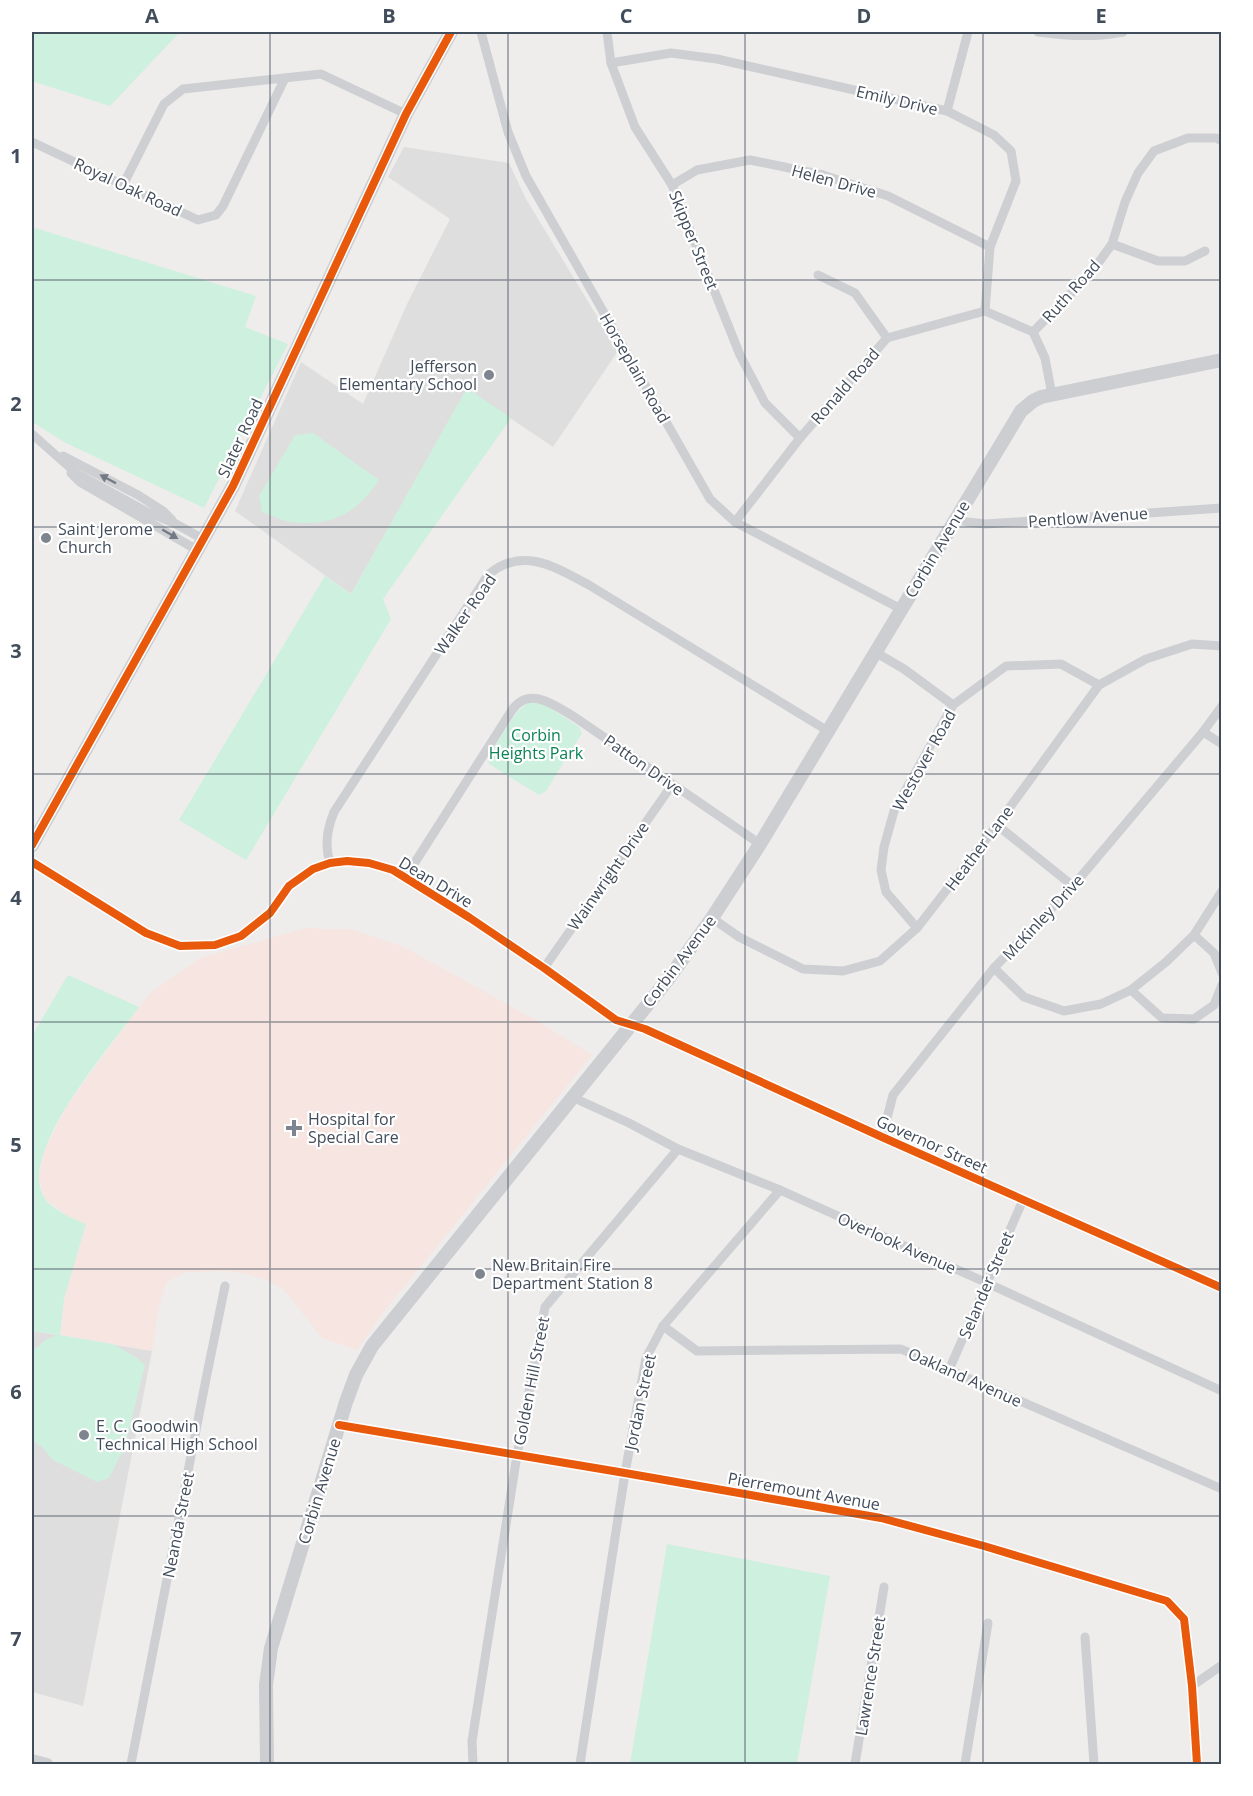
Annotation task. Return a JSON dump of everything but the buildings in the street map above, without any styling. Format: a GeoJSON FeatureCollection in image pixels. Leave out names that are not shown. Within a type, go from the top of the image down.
{"type":"FeatureCollection","features":[{"type":"Feature","properties":{"kind":"main road","name":"Slater Road"},"geometry":{"type":"LineString","coordinates":[[32,845],[233,486],[406,114],[452,32]]}},
{"type":"Feature","properties":{"kind":"main road","name":"Corbin Avenue"},"geometry":{"type":"LineString","coordinates":[[267,1764],[266,1685],[271,1648],[348,1395],[359,1368],[381,1332],[669,978],[712,918],[760,844],[1021,411],[1033,401],[1052,395],[1221,360]]}},
{"type":"Feature","properties":{"kind":"street","name":"Horseplain Road"},"geometry":{"type":"LineString","coordinates":[[481,32],[508,132],[526,176],[710,499],[735,522],[901,609]]}},
{"type":"Feature","properties":{"kind":"street","name":"Skipper Street"},"geometry":{"type":"LineString","coordinates":[[607,32],[611,63],[635,127],[672,185],[740,355],[765,403],[800,438]]}},
{"type":"Feature","properties":{"kind":"street"},"geometry":{"type":"LineString","coordinates":[[947,111],[968,32]]}},
{"type":"Feature","properties":{"kind":"street"},"geometry":{"type":"LineString","coordinates":[[1038,32],[1101,36],[1123,32]]}},
{"type":"Feature","properties":{"kind":"street","name":"Emily Drive"},"geometry":{"type":"LineString","coordinates":[[611,63],[671,53],[717,59],[947,111],[994,135],[1011,151],[1016,181],[990,247],[985,311]]}},
{"type":"Feature","properties":{"kind":"street"},"geometry":{"type":"LineString","coordinates":[[123,185],[164,104],[183,89],[321,74],[406,114]]}},
{"type":"Feature","properties":{"kind":"street","name":"Royal Oak Road"},"geometry":{"type":"LineString","coordinates":[[32,142],[198,220],[216,215],[228,196],[285,78]]}},
{"type":"Feature","properties":{"kind":"street","name":"Ruth Road"},"geometry":{"type":"LineString","coordinates":[[1033,332],[1091,273],[1112,244],[1125,202],[1138,173],[1154,151],[1188,138],[1216,138],[1221,141]]}},
{"type":"Feature","properties":{"kind":"street","name":"Helen Drive"},"geometry":{"type":"LineString","coordinates":[[672,185],[697,170],[750,160],[823,175],[888,196],[990,247]]}},
{"type":"Feature","properties":{"kind":"street"},"geometry":{"type":"LineString","coordinates":[[1112,244],[1158,261],[1185,261],[1205,251]]}},
{"type":"Feature","properties":{"kind":"street"},"geometry":{"type":"LineString","coordinates":[[818,275],[855,292],[887,338]]}},
{"type":"Feature","properties":{"kind":"street"},"geometry":{"type":"LineString","coordinates":[[985,311],[1033,332],[1045,358],[1052,395]]}},
{"type":"Feature","properties":{"kind":"street","name":"Ronald Road"},"geometry":{"type":"LineString","coordinates":[[735,522],[800,438],[887,338],[985,311]]}},
{"type":"Feature","properties":{"kind":"street"},"geometry":{"type":"LineString","coordinates":[[32,434],[76,473],[147,512],[174,523],[200,544]]}},
{"type":"Feature","properties":{"kind":"street"},"geometry":{"type":"LineString","coordinates":[[55,453],[65,468],[80,482],[200,544]]}},
{"type":"Feature","properties":{"kind":"street","name":"Pentlow Avenue"},"geometry":{"type":"LineString","coordinates":[[956,519],[986,524],[1221,508]]}},
{"type":"Feature","properties":{"kind":"street","name":"Walker Road"},"geometry":{"type":"LineString","coordinates":[[330,863],[327,852],[327,832],[342,798],[488,575],[500,567],[513,563],[533,561],[551,565],[589,585],[828,731]]}},
{"type":"Feature","properties":{"kind":"street","name":"Heather Lane"},"geometry":{"type":"LineString","coordinates":[[712,918],[739,937],[803,969],[843,971],[880,961],[917,928],[997,825],[1099,685],[1146,659],[1192,644],[1221,646]]}},
{"type":"Feature","properties":{"kind":"street"},"geometry":{"type":"LineString","coordinates":[[876,652],[904,669],[953,705]]}},
{"type":"Feature","properties":{"kind":"street","name":"Westover Road"},"geometry":{"type":"LineString","coordinates":[[917,928],[886,892],[881,870],[884,847],[894,811],[953,705],[1006,666],[1061,664],[1099,685]]}},
{"type":"Feature","properties":{"kind":"street","name":"Patton Drive"},"geometry":{"type":"LineString","coordinates":[[405,878],[512,710],[517,703],[530,698],[559,707],[760,844]]}},
{"type":"Feature","properties":{"kind":"street","name":"McKinley Drive"},"geometry":{"type":"LineString","coordinates":[[882,1137],[893,1095],[994,968],[1073,886],[1203,732],[1221,706]]}},
{"type":"Feature","properties":{"kind":"street"},"geometry":{"type":"LineString","coordinates":[[1203,732],[1221,744]]}},
{"type":"Feature","properties":{"kind":"street","name":"Wainwright Drive"},"geometry":{"type":"LineString","coordinates":[[544,968],[672,785]]}},
{"type":"Feature","properties":{"kind":"street"},"geometry":{"type":"LineString","coordinates":[[997,825],[1073,886]]}},
{"type":"Feature","properties":{"kind":"street","name":"Dean Drive"},"geometry":{"type":"LineString","coordinates":[[32,862],[146,933],[180,946],[215,945],[241,936],[270,913],[295,880],[313,869],[330,863],[347,861],[369,863],[393,870],[470,918],[616,1020],[631,1025]]}},
{"type":"Feature","properties":{"kind":"street"},"geometry":{"type":"LineString","coordinates":[[994,968],[1024,997],[1064,1011],[1101,1004],[1131,990],[1166,962],[1194,935],[1221,891]]}},
{"type":"Feature","properties":{"kind":"street"},"geometry":{"type":"LineString","coordinates":[[1194,935],[1214,954],[1221,973]]}},
{"type":"Feature","properties":{"kind":"street"},"geometry":{"type":"LineString","coordinates":[[1131,990],[1162,1018],[1194,1019],[1214,1005],[1221,985]]}},
{"type":"Feature","properties":{"kind":"street","name":"Governor Street"},"geometry":{"type":"LineString","coordinates":[[631,1025],[645,1029],[1221,1288]]}},
{"type":"Feature","properties":{"kind":"street","name":"Overlook Avenue"},"geometry":{"type":"LineString","coordinates":[[572,1097],[678,1149],[780,1191],[987,1283],[1221,1391]]}},
{"type":"Feature","properties":{"kind":"street","name":"Golden Hill Street"},"geometry":{"type":"LineString","coordinates":[[473,1764],[472,1741],[516,1455],[545,1307],[678,1149]]}},
{"type":"Feature","properties":{"kind":"street","name":"Jordan Street"},"geometry":{"type":"LineString","coordinates":[[580,1764],[625,1473],[646,1358],[663,1326],[780,1191]]}},
{"type":"Feature","properties":{"kind":"street","name":"Selander Street"},"geometry":{"type":"LineString","coordinates":[[950,1370],[1023,1200]]}},
{"type":"Feature","properties":{"kind":"street","name":"Neanda Street"},"geometry":{"type":"LineString","coordinates":[[131,1764],[225,1286]]}},
{"type":"Feature","properties":{"kind":"street","name":"Oakland Avenue"},"geometry":{"type":"LineString","coordinates":[[663,1326],[697,1351],[901,1349],[1221,1489]]}},
{"type":"Feature","properties":{"kind":"street","name":"Pierremount Avenue"},"geometry":{"type":"LineString","coordinates":[[339,1425],[881,1518],[984,1546],[1167,1601],[1184,1619],[1192,1686],[1197,1764]]}},
{"type":"Feature","properties":{"kind":"street","name":"Lawrence Street"},"geometry":{"type":"LineString","coordinates":[[855,1764],[884,1587]]}},
{"type":"Feature","properties":{"kind":"street"},"geometry":{"type":"LineString","coordinates":[[965,1764],[987,1623]]}},
{"type":"Feature","properties":{"kind":"street"},"geometry":{"type":"LineString","coordinates":[[1085,1637],[1094,1764]]}},
{"type":"Feature","properties":{"kind":"street"},"geometry":{"type":"LineString","coordinates":[[1192,1686],[1221,1665]]}},
{"type":"Feature","properties":{"kind":"street"},"geometry":{"type":"LineString","coordinates":[[32,1760],[46,1764]]}},
{"type":"Feature","properties":{"kind":"shaded area","name":"Jefferson Elementary School"},"geometry":{"type":"Polygon","coordinates":[[[404,147],[509,163],[526,199],[618,351],[553,447],[467,389],[351,594],[235,511],[301,362],[363,404],[407,304],[450,219],[388,177],[404,147]]]}},
{"type":"Feature","properties":{"kind":"shaded area","name":"Hospital for Special Care"},"geometry":{"type":"Polygon","coordinates":[[[306,928],[353,930],[404,947],[541,1023],[592,1055],[382,1314],[357,1350],[322,1338],[284,1290],[267,1280],[228,1271],[185,1272],[166,1283],[159,1306],[152,1351],[60,1335],[64,1299],[86,1225],[66,1215],[45,1199],[38,1177],[46,1147],[68,1104],[149,994],[200,958],[306,928]]]}},
{"type":"Feature","properties":{"kind":"shaded area","name":"E. C. Goodwin Technical High School"},"geometry":{"type":"Polygon","coordinates":[[[32,1331],[152,1351],[83,1706],[32,1692],[32,1331]]]}},
{"type":"Feature","properties":{"kind":"green space"},"geometry":{"type":"Polygon","coordinates":[[[32,32],[180,32],[110,106],[32,81],[32,32]]]}},
{"type":"Feature","properties":{"kind":"green space"},"geometry":{"type":"Polygon","coordinates":[[[32,227],[256,296],[245,327],[288,344],[204,508],[66,443],[32,422],[32,227]]]}},
{"type":"Feature","properties":{"kind":"green space"},"geometry":{"type":"Polygon","coordinates":[[[467,388],[511,418],[383,599],[391,619],[246,860],[179,820],[325,576],[351,594],[467,388]]]}},
{"type":"Feature","properties":{"kind":"green space"},"geometry":{"type":"Polygon","coordinates":[[[313,433],[379,480],[353,509],[332,519],[307,523],[293,522],[262,512],[259,496],[295,435],[313,433]]]}},
{"type":"Feature","properties":{"kind":"green space","name":"Corbin Heights Park"},"geometry":{"type":"Polygon","coordinates":[[[528,703],[545,704],[579,727],[582,733],[546,791],[539,795],[489,764],[488,760],[517,712],[528,703]]]}},
{"type":"Feature","properties":{"kind":"green space"},"geometry":{"type":"Polygon","coordinates":[[[68,975],[139,1007],[64,1110],[43,1154],[39,1175],[43,1195],[51,1206],[86,1224],[64,1299],[60,1335],[113,1344],[145,1365],[125,1446],[109,1478],[97,1482],[53,1460],[42,1447],[32,1440],[32,1351],[47,1339],[58,1335],[32,1331],[32,1036],[68,975]]]}},
{"type":"Feature","properties":{"kind":"green space"},"geometry":{"type":"Polygon","coordinates":[[[667,1544],[830,1576],[797,1764],[630,1764],[667,1544]]]}},
{"type":"Feature","properties":{"kind":"cycle path"},"geometry":{"type":"LineString","coordinates":[[32,845],[233,486],[406,114],[451,32]]}},
{"type":"Feature","properties":{"kind":"cycle path"},"geometry":{"type":"LineString","coordinates":[[32,862],[146,933],[180,946],[215,945],[241,936],[270,913],[289,886],[313,869],[330,863],[347,861],[369,863],[393,870],[470,918],[616,1020],[645,1029],[1222,1288]]}},
{"type":"Feature","properties":{"kind":"cycle path"},"geometry":{"type":"LineString","coordinates":[[339,1425],[881,1518],[984,1546],[1167,1601],[1184,1619],[1192,1686],[1197,1764]]}},
{"type":"Feature","properties":{"kind":"place","name":"Jefferson Elementary School"},"geometry":{"type":"Point","coordinates":[489,375]}},
{"type":"Feature","properties":{"kind":"place","name":"Saint Jerome Church"},"geometry":{"type":"Point","coordinates":[46,538]}},
{"type":"Feature","properties":{"kind":"place","name":"Hospital for Special Care"},"geometry":{"type":"Point","coordinates":[294,1128]}},
{"type":"Feature","properties":{"kind":"place","name":"New Britain Fire Department Station 8"},"geometry":{"type":"Point","coordinates":[480,1274]}},
{"type":"Feature","properties":{"kind":"place","name":"E. C. Goodwin Technical High School"},"geometry":{"type":"Point","coordinates":[84,1435]}}]}
